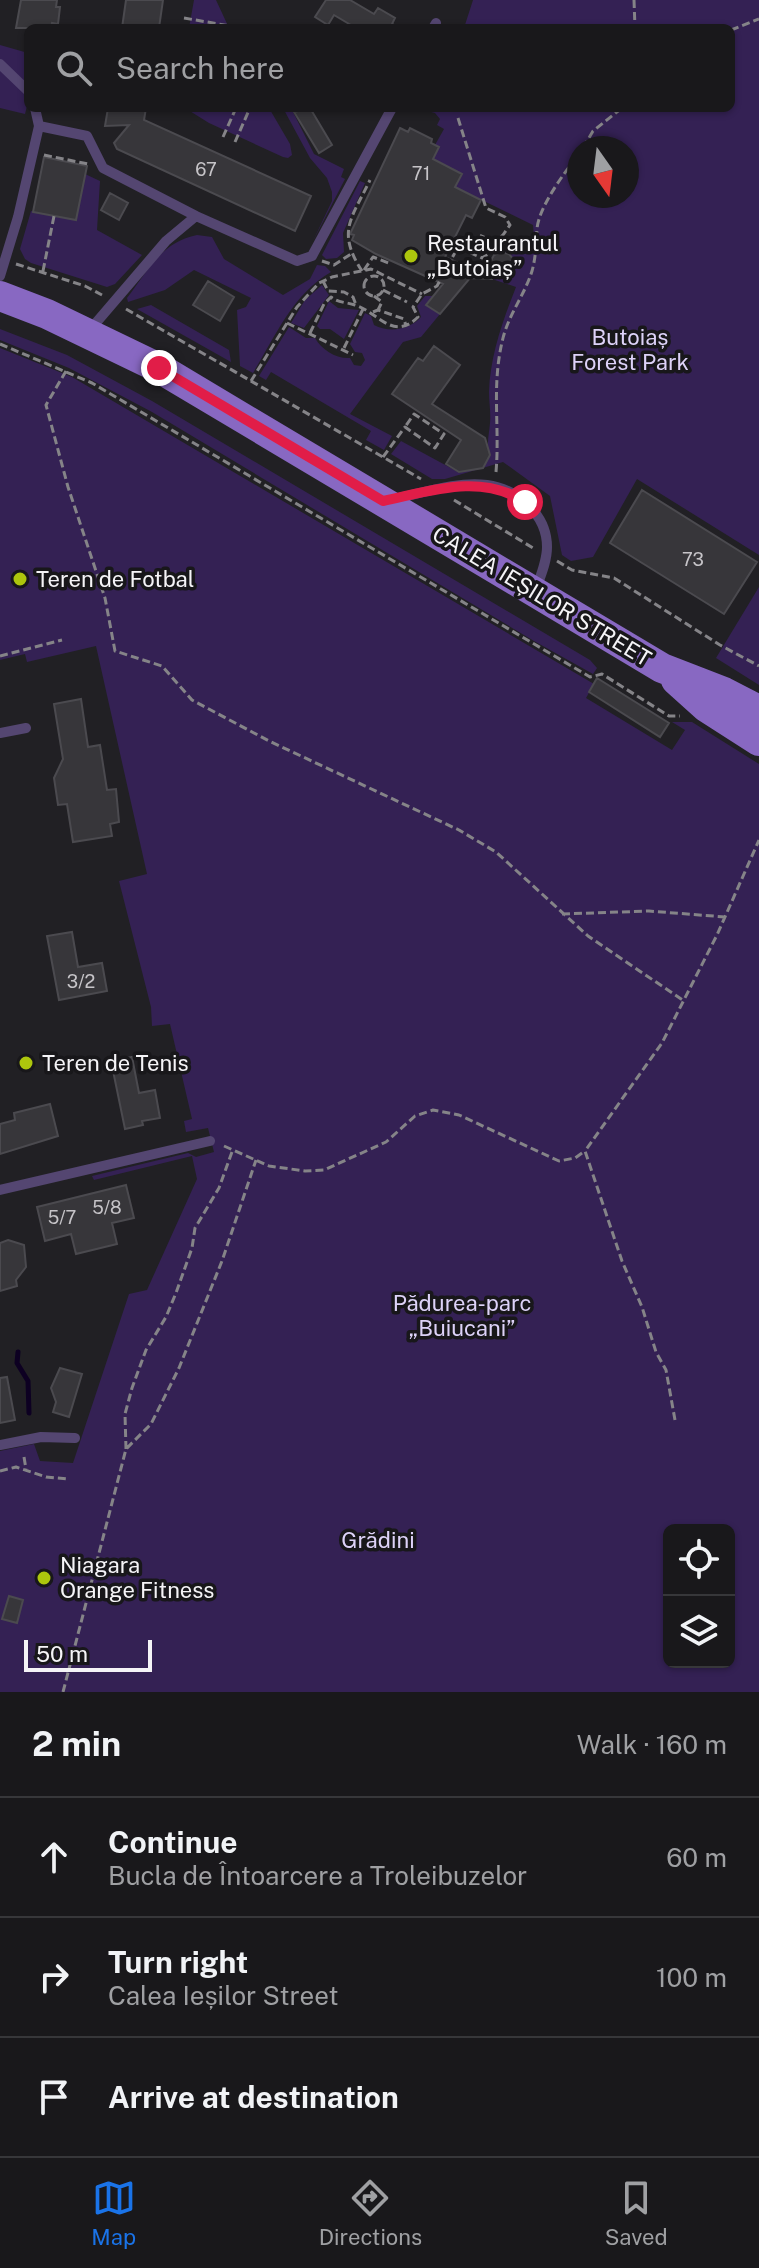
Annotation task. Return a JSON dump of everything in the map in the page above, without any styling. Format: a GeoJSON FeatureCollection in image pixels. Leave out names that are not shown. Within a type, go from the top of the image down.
{"type":"FeatureCollection","features":[{"type":"Feature","properties":{"kind":"main road","name":"CALEA IEȘILOR STREET"},"geometry":{"type":"LineString","coordinates":[[0,296],[88,333],[159,368],[662,668],[724,692],[759,710]]}},
{"type":"Feature","properties":{"kind":"main road","name":"CALEA IEȘILOR STREET"},"geometry":{"type":"LineString","coordinates":[[662,668],[706,707],[759,741]]}},
{"type":"Feature","properties":{"kind":"lane"},"geometry":{"type":"LineString","coordinates":[[0,64],[24,86]]}},
{"type":"Feature","properties":{"kind":"lane"},"geometry":{"type":"LineString","coordinates":[[0,276],[18,217],[39,126],[36,112]]}},
{"type":"Feature","properties":{"kind":"lane"},"geometry":{"type":"LineString","coordinates":[[39,126],[87,136],[103,168],[196,216],[297,261],[312,256],[390,112]]}},
{"type":"Feature","properties":{"kind":"lane"},"geometry":{"type":"LineString","coordinates":[[88,333],[166,241],[196,216]]}},
{"type":"Feature","properties":{"kind":"lane"},"geometry":{"type":"LineString","coordinates":[[383,501],[439,489],[488,485],[519,498],[543,524],[546,555],[535,591]]}},
{"type":"Feature","properties":{"kind":"lane"},"geometry":{"type":"LineString","coordinates":[[0,733],[26,728]]}},
{"type":"Feature","properties":{"kind":"lane"},"geometry":{"type":"LineString","coordinates":[[0,1190],[210,1141]]}},
{"type":"Feature","properties":{"kind":"lane"},"geometry":{"type":"LineString","coordinates":[[0,1445],[41,1437],[75,1438]]}},
{"type":"Feature","properties":{"kind":"path"},"geometry":{"type":"LineString","coordinates":[[634,0],[635,24]]}},
{"type":"Feature","properties":{"kind":"path"},"geometry":{"type":"LineString","coordinates":[[184,18],[219,24]]}},
{"type":"Feature","properties":{"kind":"path"},"geometry":{"type":"LineString","coordinates":[[735,28],[759,19]]}},
{"type":"Feature","properties":{"kind":"path"},"geometry":{"type":"LineString","coordinates":[[223,137],[234,112]]}},
{"type":"Feature","properties":{"kind":"path"},"geometry":{"type":"LineString","coordinates":[[235,142],[248,112]]}},
{"type":"Feature","properties":{"kind":"path"},"geometry":{"type":"LineString","coordinates":[[590,136],[617,112]]}},
{"type":"Feature","properties":{"kind":"path"},"geometry":{"type":"LineString","coordinates":[[458,118],[486,208],[505,217],[510,225],[495,242],[479,235],[470,253]]}},
{"type":"Feature","properties":{"kind":"path"},"geometry":{"type":"LineString","coordinates":[[40,165],[43,155],[46,155],[103,168]]}},
{"type":"Feature","properties":{"kind":"path"},"geometry":{"type":"LineString","coordinates":[[495,488],[498,443],[494,405],[503,338],[510,314],[531,273],[538,240],[537,227],[567,170]]}},
{"type":"Feature","properties":{"kind":"path"},"geometry":{"type":"LineString","coordinates":[[354,214],[347,234],[351,254],[363,271]]}},
{"type":"Feature","properties":{"kind":"path"},"geometry":{"type":"LineString","coordinates":[[43,271],[54,216]]}},
{"type":"Feature","properties":{"kind":"path"},"geometry":{"type":"LineString","coordinates":[[323,281],[330,295],[340,303],[356,305],[385,324],[406,326],[418,317],[413,307],[422,294],[437,286],[458,247],[482,258],[513,239]]}},
{"type":"Feature","properties":{"kind":"path"},"geometry":{"type":"LineString","coordinates":[[16,254],[17,264]]}},
{"type":"Feature","properties":{"kind":"path"},"geometry":{"type":"LineString","coordinates":[[334,265],[351,254]]}},
{"type":"Feature","properties":{"kind":"path"},"geometry":{"type":"LineString","coordinates":[[312,256],[334,265]]}},
{"type":"Feature","properties":{"kind":"path"},"geometry":{"type":"LineString","coordinates":[[363,271],[373,257],[391,264]]}},
{"type":"Feature","properties":{"kind":"path"},"geometry":{"type":"LineString","coordinates":[[4,262],[43,271],[85,286],[439,489],[460,505],[572,570],[614,578],[759,666]]}},
{"type":"Feature","properties":{"kind":"path"},"geometry":{"type":"LineString","coordinates":[[334,265],[336,276]]}},
{"type":"Feature","properties":{"kind":"path"},"geometry":{"type":"LineString","coordinates":[[251,381],[305,296],[323,281],[371,269],[422,294]]}},
{"type":"Feature","properties":{"kind":"path"},"geometry":{"type":"LineString","coordinates":[[379,275],[383,290]]}},
{"type":"Feature","properties":{"kind":"path"},"geometry":{"type":"LineString","coordinates":[[371,313],[378,310],[382,302],[368,294],[364,286],[369,277],[379,275]]}},
{"type":"Feature","properties":{"kind":"path"},"geometry":{"type":"LineString","coordinates":[[374,296],[383,290]]}},
{"type":"Feature","properties":{"kind":"path"},"geometry":{"type":"LineString","coordinates":[[383,290],[407,302]]}},
{"type":"Feature","properties":{"kind":"path"},"geometry":{"type":"LineString","coordinates":[[310,333],[330,295],[344,292],[353,297],[356,305]]}},
{"type":"Feature","properties":{"kind":"path"},"geometry":{"type":"LineString","coordinates":[[343,349],[363,309]]}},
{"type":"Feature","properties":{"kind":"path"},"geometry":{"type":"LineString","coordinates":[[378,310],[404,319],[406,326]]}},
{"type":"Feature","properties":{"kind":"path"},"geometry":{"type":"LineString","coordinates":[[287,323],[353,355]]}},
{"type":"Feature","properties":{"kind":"path"},"geometry":{"type":"LineString","coordinates":[[0,344],[92,383],[590,677],[602,674],[669,716],[689,716]]}},
{"type":"Feature","properties":{"kind":"path"},"geometry":{"type":"LineString","coordinates":[[66,371],[46,405],[68,487],[105,598],[115,651],[162,666],[192,700],[269,741],[459,830],[496,852],[562,914],[684,1001]]}},
{"type":"Feature","properties":{"kind":"path"},"geometry":{"type":"LineString","coordinates":[[383,457],[414,414],[444,434],[435,448],[405,427]]}},
{"type":"Feature","properties":{"kind":"path"},"geometry":{"type":"LineString","coordinates":[[0,656],[62,640]]}},
{"type":"Feature","properties":{"kind":"path"},"geometry":{"type":"LineString","coordinates":[[210,1141],[269,1166],[324,1170],[386,1142],[415,1116],[433,1110],[459,1115],[559,1161],[575,1158],[585,1151],[662,1043],[725,917],[759,840]]}},
{"type":"Feature","properties":{"kind":"path"},"geometry":{"type":"LineString","coordinates":[[562,914],[649,911],[725,917]]}},
{"type":"Feature","properties":{"kind":"path"},"geometry":{"type":"LineString","coordinates":[[63,1692],[126,1449],[125,1414],[132,1388],[146,1350],[176,1293],[192,1248],[195,1228],[219,1188],[233,1149]]}},
{"type":"Feature","properties":{"kind":"path"},"geometry":{"type":"LineString","coordinates":[[585,1151],[622,1261],[642,1307],[656,1352],[666,1370],[675,1420]]}},
{"type":"Feature","properties":{"kind":"path"},"geometry":{"type":"LineString","coordinates":[[126,1449],[151,1424],[179,1368],[222,1261],[256,1160]]}},
{"type":"Feature","properties":{"kind":"path"},"geometry":{"type":"LineString","coordinates":[[24,1457],[26,1469]]}},
{"type":"Feature","properties":{"kind":"path"},"geometry":{"type":"LineString","coordinates":[[6,1460],[8,1468]]}},
{"type":"Feature","properties":{"kind":"path"},"geometry":{"type":"LineString","coordinates":[[0,1471],[26,1469],[46,1477],[68,1479]]}},
{"type":"Feature","properties":{"kind":"green space"},"geometry":{"type":"Polygon","coordinates":[[[194,0],[216,0],[227,24],[190,24],[194,0]]]}},
{"type":"Feature","properties":{"kind":"green space","name":"Butoiaș Forest Park"},"geometry":{"type":"Polygon","coordinates":[[[473,0],[759,0],[759,555],[637,479],[593,557],[571,561],[562,555],[550,496],[503,462],[483,468],[490,455],[492,365],[516,287],[492,279],[493,273],[509,275],[515,265],[509,254],[496,252],[511,243],[526,252],[534,237],[533,225],[455,187],[461,174],[433,159],[439,148],[435,145],[444,129],[437,125],[440,119],[431,112],[735,112],[735,24],[465,24],[473,0]]]}},
{"type":"Feature","properties":{"kind":"green space"},"geometry":{"type":"Polygon","coordinates":[[[0,45],[24,52],[26,112],[25,114],[0,108],[0,45]]]}},
{"type":"Feature","properties":{"kind":"green space"},"geometry":{"type":"Polygon","coordinates":[[[191,112],[271,112],[290,144],[292,155],[283,157],[191,112]]]}},
{"type":"Feature","properties":{"kind":"green space"},"geometry":{"type":"Polygon","coordinates":[[[285,112],[293,112],[314,154],[344,169],[341,177],[345,179],[313,241],[332,201],[332,192],[327,178],[310,158],[285,112]]]}},
{"type":"Feature","properties":{"kind":"green space"},"geometry":{"type":"Polygon","coordinates":[[[85,174],[100,181],[97,230],[142,255],[115,284],[107,287],[31,263],[20,249],[31,211],[76,220],[85,174]]]}},
{"type":"Feature","properties":{"kind":"green space"},"geometry":{"type":"Polygon","coordinates":[[[360,181],[365,183],[343,233],[344,252],[337,258],[326,259],[322,255],[360,181]]]}},
{"type":"Feature","properties":{"kind":"green space"},"geometry":{"type":"Polygon","coordinates":[[[197,235],[212,237],[224,259],[283,295],[310,279],[317,265],[325,266],[331,272],[296,304],[253,373],[240,366],[237,310],[246,307],[251,298],[194,270],[165,290],[128,302],[127,298],[165,251],[197,235]]]}},
{"type":"Feature","properties":{"kind":"green space"},"geometry":{"type":"Polygon","coordinates":[[[322,285],[329,295],[304,328],[291,323],[305,300],[322,285]]]}},
{"type":"Feature","properties":{"kind":"green space"},"geometry":{"type":"Polygon","coordinates":[[[425,296],[433,296],[426,305],[440,314],[421,337],[403,342],[350,414],[392,436],[384,450],[366,440],[371,431],[271,372],[266,380],[259,376],[289,327],[306,338],[315,338],[330,353],[350,358],[354,365],[361,366],[365,360],[362,353],[355,352],[350,344],[365,313],[371,316],[374,325],[392,329],[405,327],[421,317],[417,306],[425,296]]]}},
{"type":"Feature","properties":{"kind":"green space"},"geometry":{"type":"Polygon","coordinates":[[[329,301],[338,308],[359,310],[344,339],[330,329],[317,326],[329,301]]]}},
{"type":"Feature","properties":{"kind":"green space"},"geometry":{"type":"Polygon","coordinates":[[[151,305],[229,350],[231,362],[137,309],[151,305]]]}},
{"type":"Feature","properties":{"kind":"green space"},"geometry":{"type":"Polygon","coordinates":[[[0,329],[67,355],[152,401],[590,660],[597,668],[593,674],[534,641],[152,412],[69,368],[0,340],[0,329]]]}},
{"type":"Feature","properties":{"kind":"green space","name":"Pădurea-parc „Buiucani”"},"geometry":{"type":"Polygon","coordinates":[[[0,348],[72,377],[594,684],[586,698],[672,750],[685,730],[672,722],[692,722],[759,764],[759,1692],[0,1692],[0,1451],[34,1444],[40,1461],[73,1463],[129,1294],[147,1290],[197,1179],[192,1156],[94,1180],[92,1176],[188,1153],[196,1157],[214,1152],[208,1128],[186,1132],[184,1121],[192,1119],[170,1024],[152,1026],[151,1007],[119,881],[147,874],[96,646],[27,662],[25,654],[0,660],[0,348]]]}},
{"type":"Feature","properties":{"kind":"green space"},"geometry":{"type":"Polygon","coordinates":[[[401,441],[460,473],[465,466],[472,470],[482,468],[445,479],[432,479],[391,454],[401,441]]]}},
{"type":"Feature","properties":{"kind":"green space"},"geometry":{"type":"Polygon","coordinates":[[[759,587],[759,685],[716,658],[759,587]]]}},
{"type":"Feature","properties":{"kind":"building"},"geometry":{"type":"Polygon","coordinates":[[[21,0],[57,0],[56,7],[60,7],[58,24],[24,24],[24,28],[16,28],[21,0]]]}},
{"type":"Feature","properties":{"kind":"building"},"geometry":{"type":"Polygon","coordinates":[[[126,0],[163,0],[160,24],[123,24],[126,0]]]}},
{"type":"Feature","properties":{"kind":"building"},"geometry":{"type":"Polygon","coordinates":[[[326,0],[350,0],[374,14],[378,8],[395,18],[392,24],[349,24],[334,15],[326,24],[315,17],[326,0]]]}},
{"type":"Feature","properties":{"kind":"building"},"geometry":{"type":"Polygon","coordinates":[[[107,112],[145,112],[144,120],[311,196],[295,231],[117,149],[114,143],[129,125],[105,126],[107,112]]]}},
{"type":"Feature","properties":{"kind":"building"},"geometry":{"type":"Polygon","coordinates":[[[294,112],[312,112],[332,145],[319,153],[294,112]]]}},
{"type":"Feature","properties":{"kind":"building"},"geometry":{"type":"Polygon","coordinates":[[[400,128],[408,132],[410,128],[432,139],[431,143],[439,147],[433,159],[462,174],[455,187],[481,200],[472,218],[466,215],[445,257],[463,265],[488,266],[494,255],[501,252],[509,254],[514,260],[512,272],[505,277],[470,278],[440,314],[426,305],[443,284],[376,254],[352,240],[354,235],[350,234],[400,128]]]}},
{"type":"Feature","properties":{"kind":"building"},"geometry":{"type":"Polygon","coordinates":[[[44,157],[87,166],[76,220],[33,212],[44,157]]]}},
{"type":"Feature","properties":{"kind":"building"},"geometry":{"type":"Polygon","coordinates":[[[110,193],[128,203],[119,220],[101,210],[110,193]]]}},
{"type":"Feature","properties":{"kind":"building"},"geometry":{"type":"Polygon","coordinates":[[[208,281],[234,297],[220,321],[193,305],[208,281]]]}},
{"type":"Feature","properties":{"kind":"building"},"geometry":{"type":"Polygon","coordinates":[[[434,346],[460,365],[432,404],[485,438],[490,455],[483,468],[459,472],[446,464],[461,440],[392,394],[418,358],[423,361],[434,346]]]}},
{"type":"Feature","properties":{"kind":"building"},"geometry":{"type":"Polygon","coordinates":[[[642,490],[757,562],[724,614],[610,543],[642,490]]]}},
{"type":"Feature","properties":{"kind":"building"},"geometry":{"type":"Polygon","coordinates":[[[597,678],[669,723],[660,737],[589,692],[597,678]]]}},
{"type":"Feature","properties":{"kind":"building"},"geometry":{"type":"Polygon","coordinates":[[[81,699],[88,747],[100,745],[107,790],[116,789],[119,822],[110,824],[112,836],[73,842],[67,804],[58,805],[54,778],[63,759],[54,704],[81,699]]]}},
{"type":"Feature","properties":{"kind":"building"},"geometry":{"type":"Polygon","coordinates":[[[72,932],[78,967],[102,963],[107,991],[59,1000],[47,936],[72,932]]]}},
{"type":"Feature","properties":{"kind":"building"},"geometry":{"type":"Polygon","coordinates":[[[132,1057],[139,1093],[155,1090],[160,1118],[142,1121],[143,1125],[125,1129],[111,1061],[132,1057]]]}},
{"type":"Feature","properties":{"kind":"building"},"geometry":{"type":"Polygon","coordinates":[[[50,1104],[58,1136],[0,1154],[0,1124],[15,1120],[14,1113],[50,1104]]]}},
{"type":"Feature","properties":{"kind":"building"},"geometry":{"type":"Polygon","coordinates":[[[126,1185],[134,1218],[112,1223],[117,1244],[76,1254],[71,1234],[45,1241],[37,1207],[126,1185]]]}},
{"type":"Feature","properties":{"kind":"building"},"geometry":{"type":"Polygon","coordinates":[[[8,1240],[24,1245],[26,1267],[16,1280],[17,1286],[0,1291],[0,1243],[8,1240]]]}},
{"type":"Feature","properties":{"kind":"building"},"geometry":{"type":"Polygon","coordinates":[[[60,1368],[82,1374],[69,1417],[53,1412],[56,1402],[51,1388],[60,1368]]]}},
{"type":"Feature","properties":{"kind":"building"},"geometry":{"type":"Polygon","coordinates":[[[7,1377],[15,1420],[0,1423],[0,1378],[7,1377]]]}},
{"type":"Feature","properties":{"kind":"building"},"geometry":{"type":"Polygon","coordinates":[[[9,1596],[23,1600],[17,1623],[2,1619],[9,1596]]]}},
{"type":"Feature","properties":{"kind":"waterway"},"geometry":{"type":"LineString","coordinates":[[18,1352],[17,1363],[28,1381],[29,1413]]}},
{"type":"Feature","properties":{"kind":"place","name":"Restaurantul „Butoiaș”"},"geometry":{"type":"Point","coordinates":[411,256]}},
{"type":"Feature","properties":{"kind":"place","name":"Teren de Fotbal"},"geometry":{"type":"Point","coordinates":[20,579]}},
{"type":"Feature","properties":{"kind":"place","name":"Teren de Tenis"},"geometry":{"type":"Point","coordinates":[26,1063]}},
{"type":"Feature","properties":{"kind":"place","name":"Niagara Orange Fitness"},"geometry":{"type":"Point","coordinates":[44,1578]}},
{"type":"Feature","properties":{"kind":"route"},"geometry":{"type":"LineString","coordinates":[[159,368],[383,501],[439,489],[488,485],[525,502]]}},
{"type":"Feature","properties":{"kind":"park label","name":"Grădini"},"geometry":{"type":"Point","coordinates":[378,1540]}}]}
